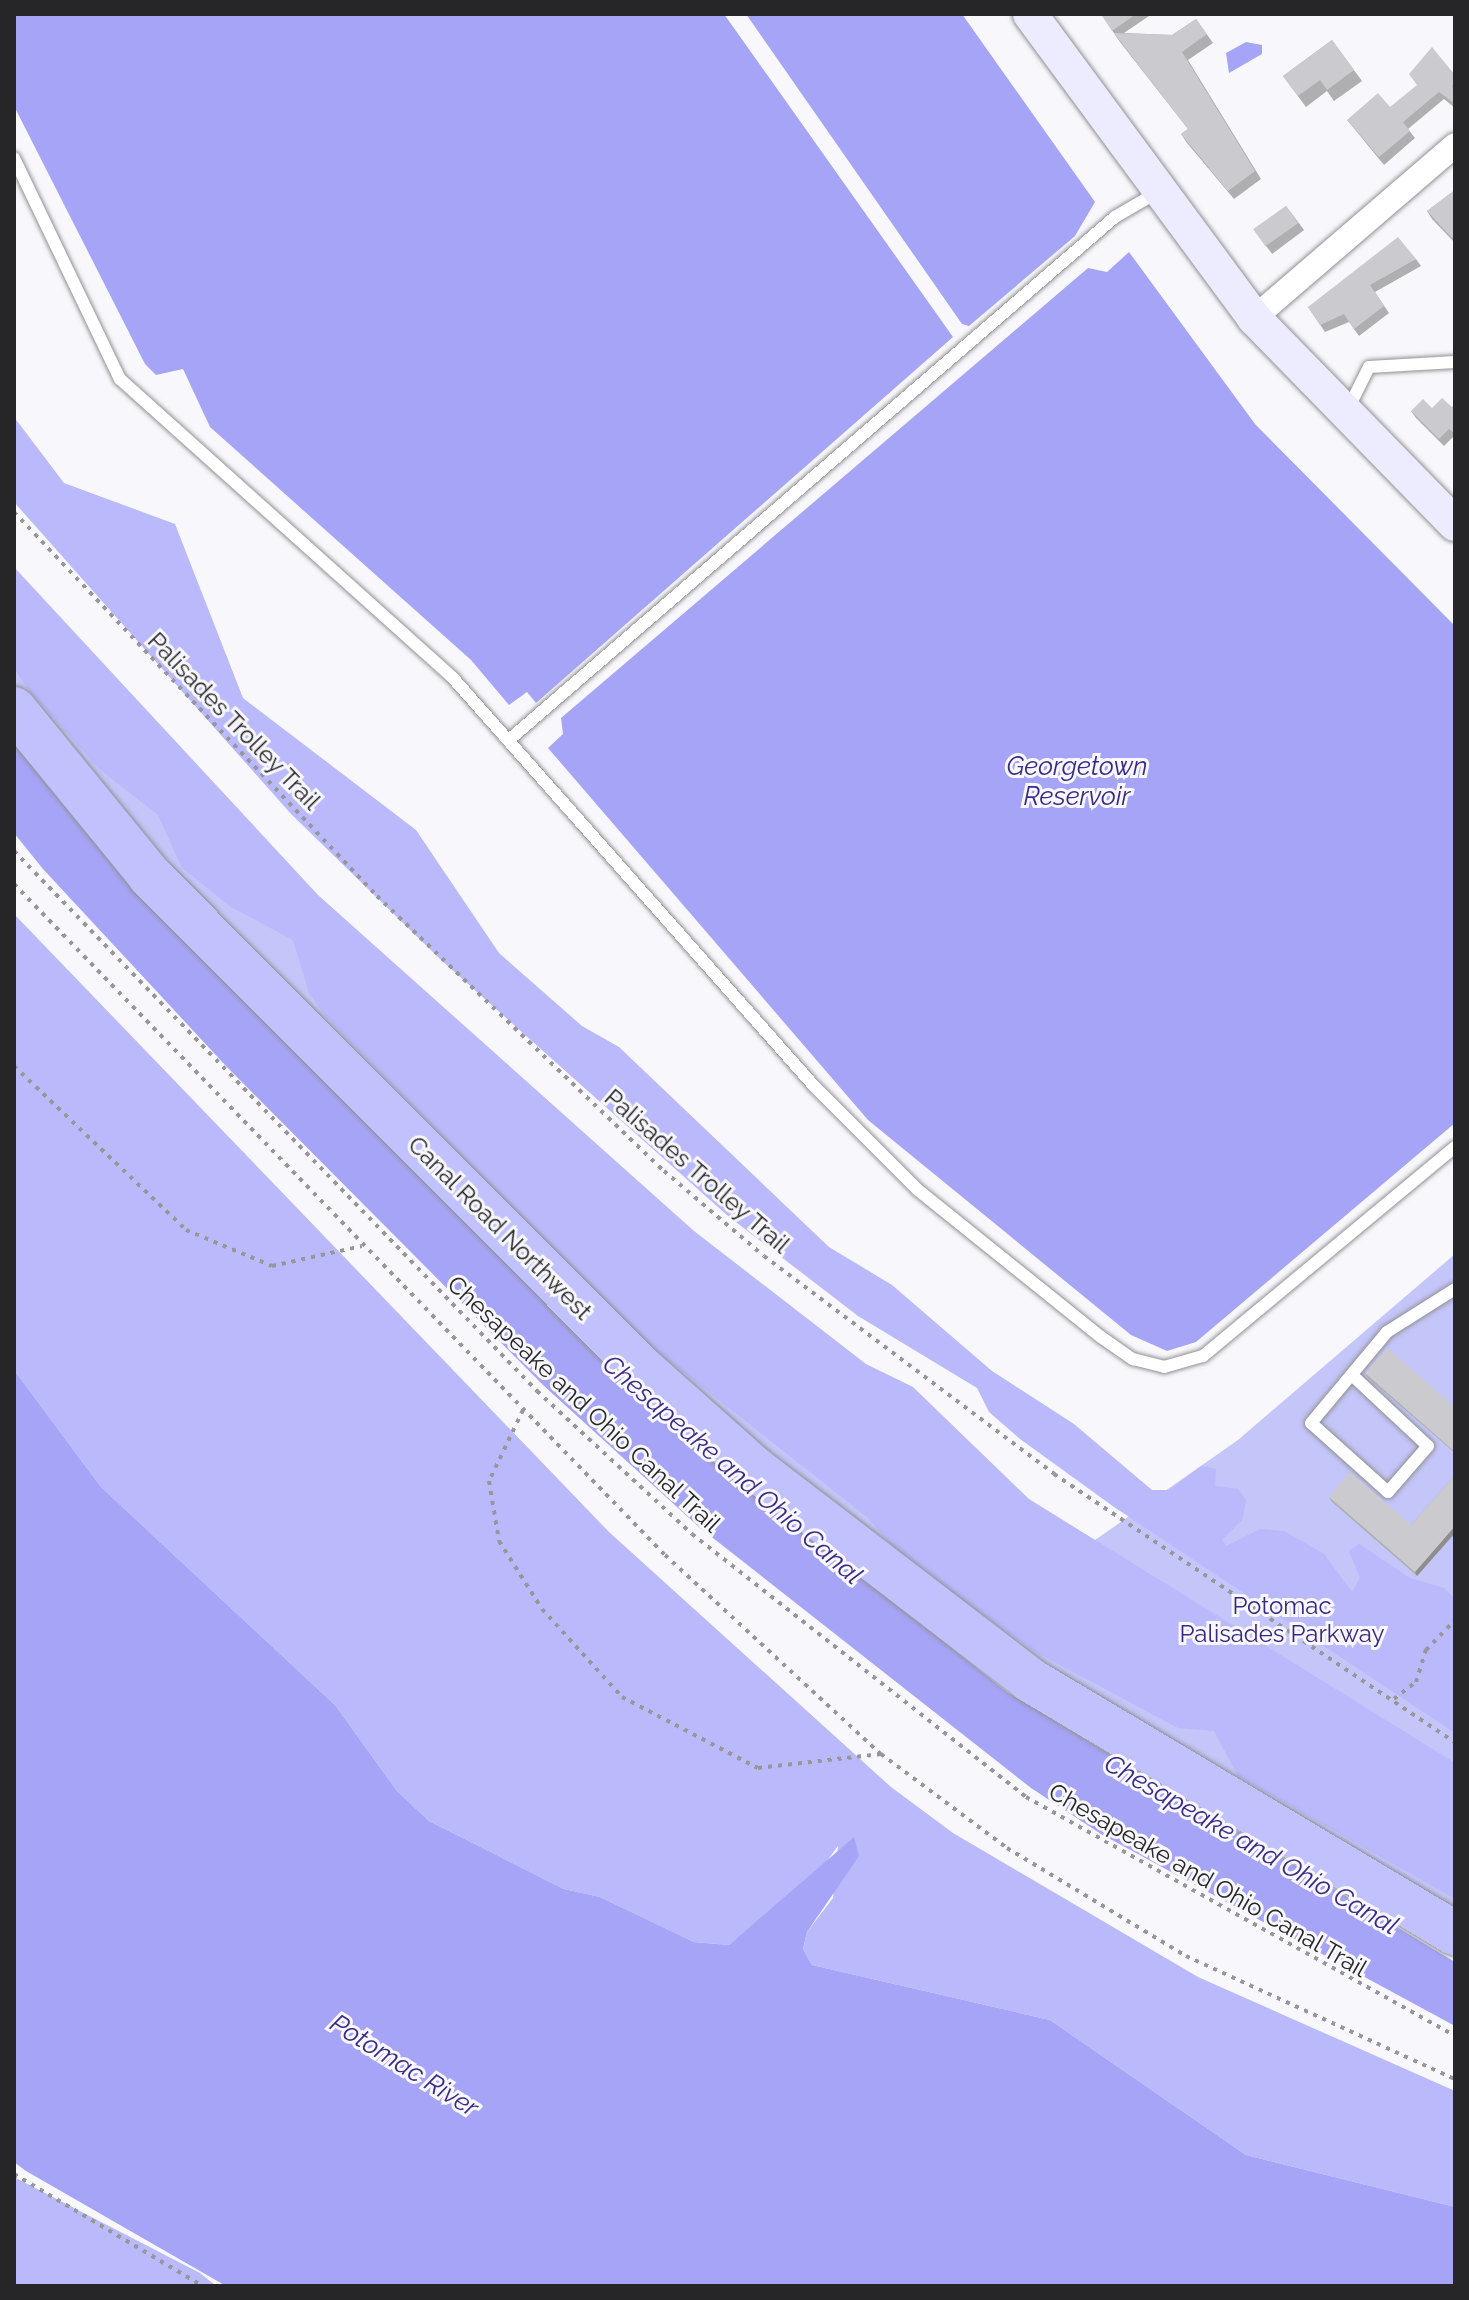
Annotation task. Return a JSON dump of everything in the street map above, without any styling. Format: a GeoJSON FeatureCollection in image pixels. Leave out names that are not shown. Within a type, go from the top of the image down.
{"type":"FeatureCollection","features":[{"type":"Feature","properties":{"kind":"highway","name":"Canal Road Northwest"},"geometry":{"type":"LineString","coordinates":[[14,709],[150,876],[636,1363],[745,1460],[1012,1668],[1254,1820],[1455,1933]]}},
{"type":"Feature","properties":{"kind":"main road"},"geometry":{"type":"LineString","coordinates":[[1030,14],[1156,193],[1254,318],[1455,524]]}},
{"type":"Feature","properties":{"kind":"street"},"geometry":{"type":"LineString","coordinates":[[1254,318],[1455,145]]}},
{"type":"Feature","properties":{"kind":"lane"},"geometry":{"type":"LineString","coordinates":[[14,158],[120,379],[356,584],[510,739],[814,1086],[918,1190],[1133,1359],[1164,1367],[1203,1356],[1455,1147]]}},
{"type":"Feature","properties":{"kind":"lane"},"geometry":{"type":"LineString","coordinates":[[510,739],[639,632],[1115,217],[1156,193]]}},
{"type":"Feature","properties":{"kind":"lane"},"geometry":{"type":"LineString","coordinates":[[1346,414],[1369,367],[1455,362]]}},
{"type":"Feature","properties":{"kind":"lane"},"geometry":{"type":"LineString","coordinates":[[1352,1375],[1428,1446],[1388,1492],[1311,1423],[1387,1332],[1455,1289]]}},
{"type":"Feature","properties":{"kind":"path","name":"Palisades Trolley Trail"},"geometry":{"type":"LineString","coordinates":[[14,512],[377,896],[664,1171],[764,1256],[1054,1474],[1455,1742]]}},
{"type":"Feature","properties":{"kind":"path","name":"Chesapeake and Ohio Canal Trail"},"geometry":{"type":"LineString","coordinates":[[14,851],[537,1391],[692,1534],[1026,1797],[1096,1842],[1455,2036]]}},
{"type":"Feature","properties":{"kind":"path"},"geometry":{"type":"LineString","coordinates":[[14,884],[362,1246],[761,1651],[881,1754],[1007,1848],[1186,1956],[1455,2079]]}},
{"type":"Feature","properties":{"kind":"path"},"geometry":{"type":"LineString","coordinates":[[14,1066],[186,1230],[272,1266],[362,1246]]}},
{"type":"Feature","properties":{"kind":"path"},"geometry":{"type":"LineString","coordinates":[[523,1410],[489,1481],[499,1541],[542,1609],[622,1697],[758,1768],[881,1754]]}},
{"type":"Feature","properties":{"kind":"path"},"geometry":{"type":"LineString","coordinates":[[1394,1699],[1416,1682],[1426,1650],[1455,1620]]}},
{"type":"Feature","properties":{"kind":"path"},"geometry":{"type":"LineString","coordinates":[[14,2174],[203,2286]]}},
{"type":"Feature","properties":{"kind":"green space","name":"Potomac Palisades Parkway"},"geometry":{"type":"Polygon","coordinates":[[[14,631],[27,652],[1065,1561],[1238,1440],[1455,1254],[1455,1919],[1114,1718],[781,1476],[236,944],[14,689],[14,631]]]}},
{"type":"Feature","properties":{"kind":"shaded area"},"geometry":{"type":"Polygon","coordinates":[[[14,417],[64,483],[175,524],[243,698],[416,830],[499,953],[582,1026],[619,1047],[829,1247],[892,1285],[992,1371],[1074,1424],[1152,1490],[1170,1490],[1201,1466],[1216,1469],[1215,1486],[1238,1489],[1246,1500],[1242,1520],[1222,1540],[1226,1546],[1260,1529],[1284,1531],[1324,1554],[1352,1592],[1360,1578],[1349,1551],[1359,1544],[1410,1578],[1444,1588],[1455,1599],[1455,1733],[1114,1507],[1020,1439],[989,1412],[977,1388],[858,1316],[728,1216],[440,959],[291,814],[14,502],[14,417]]]}},
{"type":"Feature","properties":{"kind":"shaded area"},"geometry":{"type":"Polygon","coordinates":[[[14,567],[318,895],[694,1231],[866,1364],[913,1387],[1029,1499],[1455,1763],[1455,1899],[1238,1776],[1214,1731],[1178,1728],[1034,1651],[903,1559],[868,1518],[635,1334],[326,1017],[309,993],[293,940],[231,907],[182,868],[158,815],[99,769],[27,688],[14,668],[14,567]]]}},
{"type":"Feature","properties":{"kind":"shaded area"},"geometry":{"type":"Polygon","coordinates":[[[14,914],[609,1532],[891,1787],[953,1833],[1198,1977],[1455,2091],[1455,2207],[1246,2155],[1050,2020],[812,1965],[803,1949],[807,1932],[833,1898],[838,1846],[821,1869],[729,1945],[694,1942],[600,1897],[564,1889],[429,1821],[397,1791],[335,1705],[101,1487],[14,1370],[14,914]]]}},
{"type":"Feature","properties":{"kind":"shaded area"},"geometry":{"type":"Polygon","coordinates":[[[14,2177],[200,2273],[216,2286],[14,2286],[14,2177]]]}},
{"type":"Feature","properties":{"kind":"water"},"geometry":{"type":"Polygon","coordinates":[[[14,14],[724,14],[953,337],[536,703],[527,692],[509,705],[471,660],[210,427],[183,369],[156,375],[145,364],[14,106],[14,14]]]}},
{"type":"Feature","properties":{"kind":"water"},"geometry":{"type":"Polygon","coordinates":[[[746,14],[962,14],[1095,202],[1075,236],[969,326],[962,324],[746,14]]]}},
{"type":"Feature","properties":{"kind":"water"},"geometry":{"type":"Polygon","coordinates":[[[1246,42],[1262,45],[1262,54],[1229,73],[1226,53],[1246,42]]]}},
{"type":"Feature","properties":{"kind":"water","name":"Georgetown Reservoir"},"geometry":{"type":"Polygon","coordinates":[[[1129,252],[1255,424],[1455,626],[1455,1123],[1196,1342],[1167,1351],[1131,1335],[868,1120],[548,748],[563,734],[561,718],[1088,268],[1107,272],[1129,252]]]}},
{"type":"Feature","properties":{"kind":"water","name":"Chesapeake and Ohio Canal"},"geometry":{"type":"Polygon","coordinates":[[[14,742],[591,1349],[674,1427],[1007,1692],[1455,1962],[1455,2026],[1101,1834],[1031,1788],[699,1527],[543,1385],[226,1066],[43,869],[14,833],[14,742]]]}},
{"type":"Feature","properties":{"kind":"water","name":"Potomac River"},"geometry":{"type":"Polygon","coordinates":[[[14,1370],[101,1487],[335,1705],[397,1791],[429,1821],[564,1889],[600,1897],[694,1942],[729,1945],[854,1837],[859,1856],[807,1932],[803,1949],[812,1965],[1050,2020],[1246,2155],[1455,2207],[1455,2286],[226,2286],[26,2171],[14,2162],[14,1370]]]}},
{"type":"Feature","properties":{"kind":"building"},"geometry":{"type":"Polygon","coordinates":[[[1101,14],[1136,14],[1112,31],[1101,14]]]}},
{"type":"Feature","properties":{"kind":"building"},"geometry":{"type":"Polygon","coordinates":[[[1196,19],[1207,34],[1182,52],[1255,171],[1228,191],[1181,134],[1188,129],[1114,33],[1172,35],[1196,19]]]}},
{"type":"Feature","properties":{"kind":"building"},"geometry":{"type":"Polygon","coordinates":[[[1332,40],[1354,70],[1327,90],[1320,80],[1298,96],[1283,76],[1332,40]]]}},
{"type":"Feature","properties":{"kind":"building"},"geometry":{"type":"Polygon","coordinates":[[[1432,47],[1455,75],[1452,86],[1455,104],[1439,92],[1403,122],[1410,131],[1379,157],[1347,120],[1378,93],[1390,107],[1417,85],[1409,74],[1432,47]]]}},
{"type":"Feature","properties":{"kind":"building"},"geometry":{"type":"Polygon","coordinates":[[[1455,190],[1455,236],[1452,238],[1427,211],[1455,190]]]}},
{"type":"Feature","properties":{"kind":"building"},"geometry":{"type":"Polygon","coordinates":[[[1286,206],[1298,223],[1265,246],[1253,229],[1286,206]]]}},
{"type":"Feature","properties":{"kind":"building"},"geometry":{"type":"Polygon","coordinates":[[[1398,237],[1416,259],[1370,285],[1384,306],[1354,329],[1344,314],[1320,325],[1308,307],[1398,237]]]}},
{"type":"Feature","properties":{"kind":"building"},"geometry":{"type":"Polygon","coordinates":[[[1442,398],[1452,407],[1455,404],[1455,434],[1449,429],[1439,439],[1411,411],[1423,399],[1432,408],[1442,398]]]}},
{"type":"Feature","properties":{"kind":"building"},"geometry":{"type":"Polygon","coordinates":[[[1387,1348],[1455,1407],[1455,1452],[1365,1373],[1387,1348]]]}},
{"type":"Feature","properties":{"kind":"building"},"geometry":{"type":"Polygon","coordinates":[[[1350,1472],[1411,1525],[1455,1475],[1455,1526],[1415,1572],[1329,1497],[1350,1472]]]}}]}
